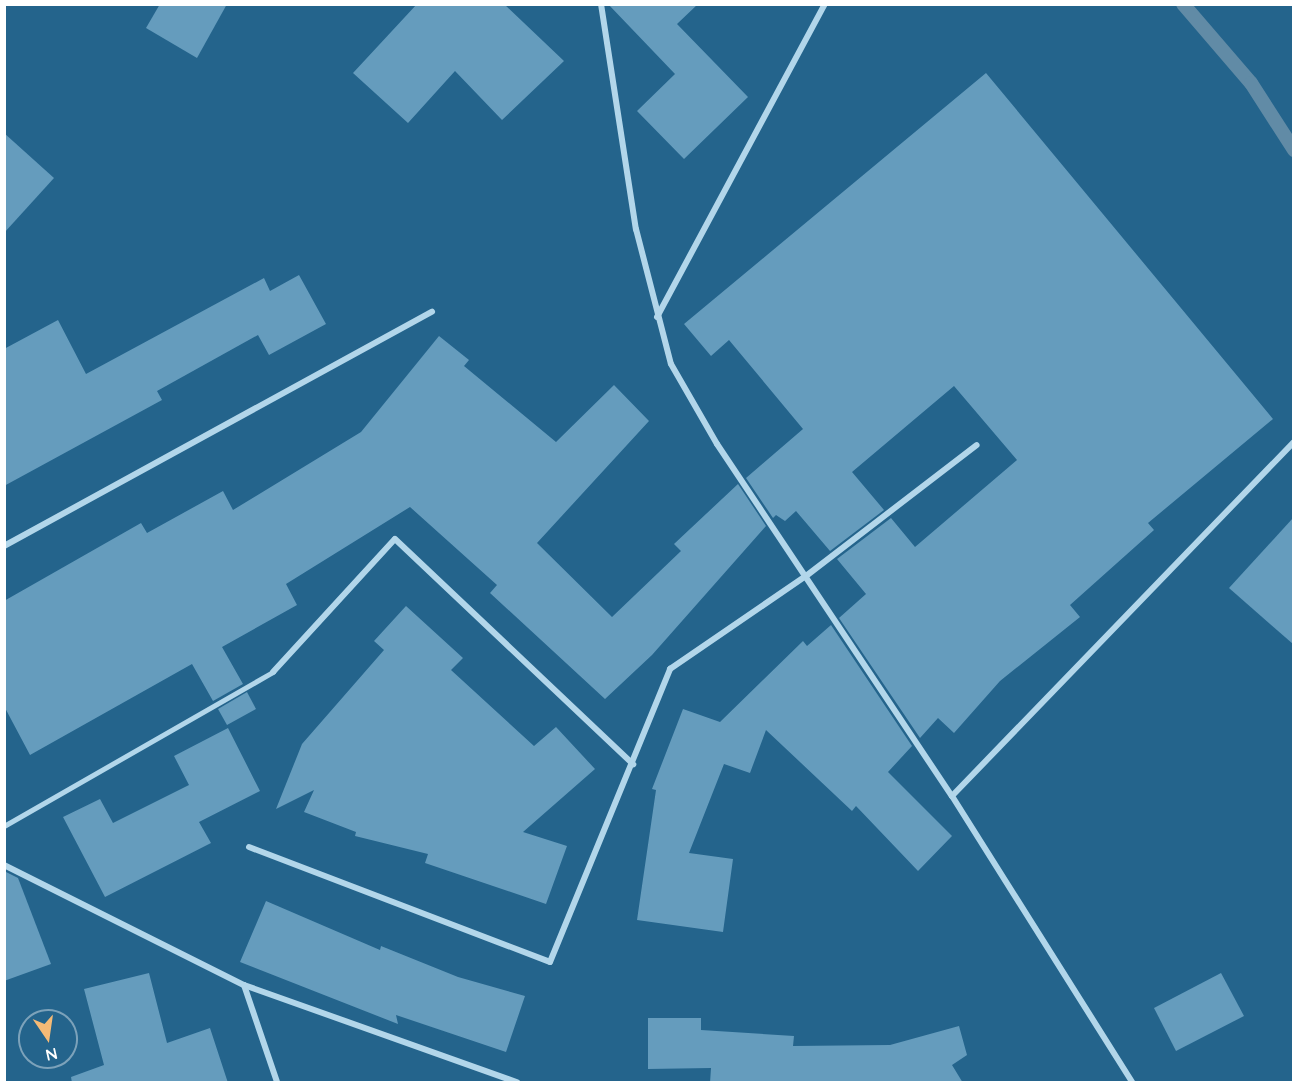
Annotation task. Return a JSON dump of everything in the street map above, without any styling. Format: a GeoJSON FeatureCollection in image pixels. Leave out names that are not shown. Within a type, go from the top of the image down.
{"type":"FeatureCollection","features":[{"type":"Feature","properties":{"kind":"street"},"geometry":{"type":"LineString","coordinates":[[601,4],[636,229],[657,317],[676,374],[717,444],[952,796],[1132,1083]]}},
{"type":"Feature","properties":{"kind":"street"},"geometry":{"type":"LineString","coordinates":[[657,317],[825,4]]}},
{"type":"Feature","properties":{"kind":"street"},"geometry":{"type":"LineString","coordinates":[[4,546],[432,312]]}},
{"type":"Feature","properties":{"kind":"street"},"geometry":{"type":"LineString","coordinates":[[952,796],[1293,442]]}},
{"type":"Feature","properties":{"kind":"street"},"geometry":{"type":"LineString","coordinates":[[249,847],[550,962],[670,669],[806,576],[977,445]]}},
{"type":"Feature","properties":{"kind":"street"},"geometry":{"type":"LineString","coordinates":[[273,672],[395,540],[633,764]]}},
{"type":"Feature","properties":{"kind":"street"},"geometry":{"type":"LineString","coordinates":[[4,865],[244,985],[518,1083]]}},
{"type":"Feature","properties":{"kind":"street"},"geometry":{"type":"LineString","coordinates":[[244,985],[277,1083]]}},
{"type":"Feature","properties":{"kind":"lane"},"geometry":{"type":"LineString","coordinates":[[4,826],[273,672]]}},
{"type":"Feature","properties":{"kind":"building"},"geometry":{"type":"Polygon","coordinates":[[[160,4],[227,4],[197,58],[146,28],[160,4]]]}},
{"type":"Feature","properties":{"kind":"building"},"geometry":{"type":"Polygon","coordinates":[[[417,4],[504,4],[564,61],[502,120],[455,71],[408,123],[353,73],[417,4]]]}},
{"type":"Feature","properties":{"kind":"building"},"geometry":{"type":"Polygon","coordinates":[[[608,4],[698,4],[677,24],[748,97],[684,159],[637,111],[675,74],[608,4]]]}},
{"type":"Feature","properties":{"kind":"building"},"geometry":{"type":"Polygon","coordinates":[[[986,73],[1273,419],[1148,523],[1154,530],[1070,605],[1080,617],[1000,681],[954,733],[938,718],[920,738],[839,618],[866,594],[837,559],[891,518],[915,547],[1017,460],[954,386],[852,472],[884,510],[830,551],[796,511],[785,521],[776,515],[773,518],[746,478],[803,429],[729,340],[711,356],[684,324],[986,73]]]}},
{"type":"Feature","properties":{"kind":"building"},"geometry":{"type":"Polygon","coordinates":[[[4,133],[54,178],[4,233],[4,133]]]}},
{"type":"Feature","properties":{"kind":"building"},"geometry":{"type":"Polygon","coordinates":[[[299,275],[326,324],[269,355],[258,335],[157,391],[162,400],[4,486],[4,349],[58,320],[86,374],[264,278],[270,291],[299,275]]]}},
{"type":"Feature","properties":{"kind":"building"},"geometry":{"type":"Polygon","coordinates":[[[439,336],[469,360],[464,366],[556,442],[614,385],[649,421],[537,543],[612,617],[681,551],[674,544],[738,484],[766,526],[652,655],[605,699],[490,593],[497,585],[410,507],[286,584],[297,605],[222,647],[243,684],[213,701],[192,664],[30,755],[4,706],[4,601],[141,523],[147,533],[223,491],[233,510],[361,432],[439,336]]]}},
{"type":"Feature","properties":{"kind":"building"},"geometry":{"type":"Polygon","coordinates":[[[1293,518],[1293,644],[1229,588],[1293,518]]]}},
{"type":"Feature","properties":{"kind":"building"},"geometry":{"type":"Polygon","coordinates":[[[406,606],[463,658],[451,670],[534,746],[556,727],[595,769],[523,832],[567,846],[546,904],[425,863],[428,854],[355,836],[356,832],[304,812],[314,790],[276,809],[302,744],[384,650],[374,641],[406,606]]]}},
{"type":"Feature","properties":{"kind":"building"},"geometry":{"type":"Polygon","coordinates":[[[831,625],[912,746],[888,772],[952,836],[918,871],[856,806],[852,811],[766,730],[750,773],[724,764],[689,853],[733,859],[723,932],[637,920],[656,790],[652,789],[683,709],[720,722],[803,641],[807,646],[831,625]]]}},
{"type":"Feature","properties":{"kind":"building"},"geometry":{"type":"Polygon","coordinates":[[[247,692],[256,709],[227,725],[218,709],[247,692]]]}},
{"type":"Feature","properties":{"kind":"building"},"geometry":{"type":"Polygon","coordinates":[[[228,728],[260,791],[199,822],[211,843],[105,897],[63,817],[100,799],[113,823],[189,785],[174,756],[228,728]]]}},
{"type":"Feature","properties":{"kind":"building"},"geometry":{"type":"Polygon","coordinates":[[[4,871],[18,878],[51,964],[4,981],[4,871]]]}},
{"type":"Feature","properties":{"kind":"building"},"geometry":{"type":"Polygon","coordinates":[[[266,901],[380,950],[381,946],[458,977],[525,996],[506,1052],[396,1015],[398,1024],[240,962],[266,901]]]}},
{"type":"Feature","properties":{"kind":"building"},"geometry":{"type":"Polygon","coordinates":[[[149,973],[167,1043],[210,1028],[228,1083],[72,1083],[71,1077],[104,1065],[84,989],[149,973]]]}},
{"type":"Feature","properties":{"kind":"building"},"geometry":{"type":"Polygon","coordinates":[[[1221,973],[1244,1016],[1176,1051],[1154,1008],[1221,973]]]}},
{"type":"Feature","properties":{"kind":"building"},"geometry":{"type":"Polygon","coordinates":[[[648,1018],[701,1018],[701,1030],[794,1036],[793,1046],[890,1045],[959,1026],[967,1055],[952,1065],[963,1083],[710,1083],[711,1068],[648,1069],[648,1018]]]}},
{"type":"Feature","properties":{"kind":"waterway"},"geometry":{"type":"LineString","coordinates":[[1183,4],[1251,83],[1294,150]]}}]}
